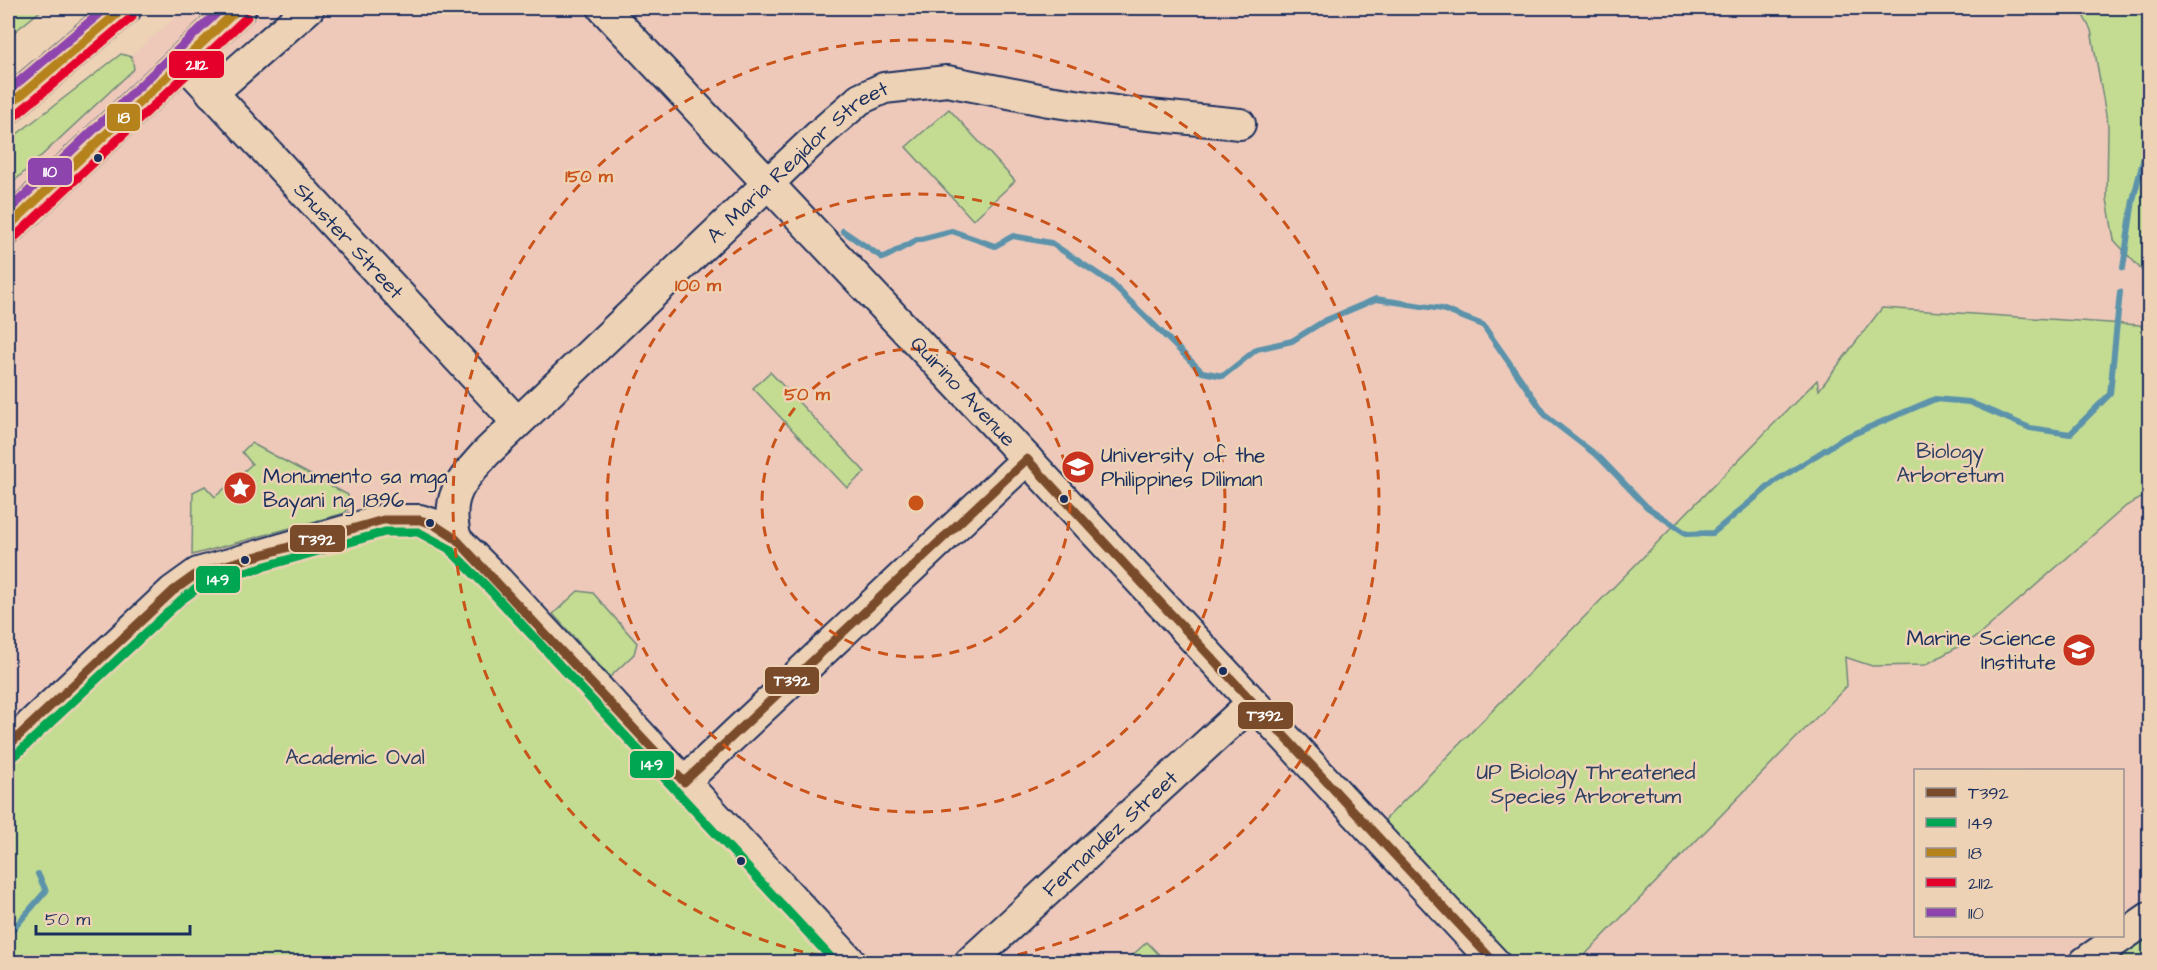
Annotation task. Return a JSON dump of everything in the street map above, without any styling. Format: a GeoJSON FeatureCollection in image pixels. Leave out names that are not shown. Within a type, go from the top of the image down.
{"type":"FeatureCollection","features":[{"type":"Feature","properties":{"kind":"main road"},"geometry":{"type":"LineString","coordinates":[[8,106],[124,8]]}},
{"type":"Feature","properties":{"kind":"main road"},"geometry":{"type":"LineString","coordinates":[[8,227],[239,8]]}},
{"type":"Feature","properties":{"kind":"street"},"geometry":{"type":"LineString","coordinates":[[212,93],[309,8]]}},
{"type":"Feature","properties":{"kind":"street","name":"Quirino Avenue"},"geometry":{"type":"LineString","coordinates":[[603,8],[1027,459],[1494,963]]}},
{"type":"Feature","properties":{"kind":"street","name":"Shuster Street"},"geometry":{"type":"LineString","coordinates":[[182,60],[517,422]]}},
{"type":"Feature","properties":{"kind":"street","name":"A. Maria Regidor Street"},"geometry":{"type":"LineString","coordinates":[[397,519],[421,504],[456,489],[517,422],[767,183],[860,99],[884,88],[946,81],[1049,101],[1129,113],[1240,124]]}},
{"type":"Feature","properties":{"kind":"street"},"geometry":{"type":"LineString","coordinates":[[684,782],[1027,459]]}},
{"type":"Feature","properties":{"kind":"street"},"geometry":{"type":"LineString","coordinates":[[456,489],[452,519],[456,539]]}},
{"type":"Feature","properties":{"kind":"street"},"geometry":{"type":"LineString","coordinates":[[8,746],[173,591],[198,573],[383,520],[420,520],[433,524],[456,539],[851,963]]}},
{"type":"Feature","properties":{"kind":"street","name":"Fernandez Street"},"geometry":{"type":"LineString","coordinates":[[970,963],[1252,703]]}},
{"type":"Feature","properties":{"kind":"street"},"geometry":{"type":"LineString","coordinates":[[2124,935],[2150,917]]}},
{"type":"Feature","properties":{"kind":"street"},"geometry":{"type":"LineString","coordinates":[[2085,963],[2122,937]]}},
{"type":"Feature","properties":{"kind":"shaded area","name":"University of the Philippines Diliman"},"geometry":{"type":"Polygon","coordinates":[[[186,8],[2149,8],[2149,962],[8,962],[8,163],[186,8]]]}},
{"type":"Feature","properties":{"kind":"green space"},"geometry":{"type":"Polygon","coordinates":[[[8,8],[44,8],[8,37],[8,8]]]}},
{"type":"Feature","properties":{"kind":"green space"},"geometry":{"type":"Polygon","coordinates":[[[2079,8],[2149,8],[2149,278],[2114,240],[2107,199],[2108,126],[2091,30],[2079,8]]]}},
{"type":"Feature","properties":{"kind":"green space"},"geometry":{"type":"Polygon","coordinates":[[[121,54],[132,57],[134,69],[8,187],[8,141],[121,54]]]}},
{"type":"Feature","properties":{"kind":"green space"},"geometry":{"type":"Polygon","coordinates":[[[949,109],[1015,181],[973,220],[906,147],[949,109]]]}},
{"type":"Feature","properties":{"kind":"green space"},"geometry":{"type":"Polygon","coordinates":[[[1882,308],[2140,325],[2149,335],[2149,494],[2126,506],[1978,636],[1925,665],[1872,666],[1845,657],[1847,686],[1578,962],[1513,962],[1378,827],[1817,380],[1819,390],[1882,308]]]}},
{"type":"Feature","properties":{"kind":"green space"},"geometry":{"type":"Polygon","coordinates":[[[770,372],[865,472],[847,488],[753,388],[770,372]]]}},
{"type":"Feature","properties":{"kind":"green space"},"geometry":{"type":"Polygon","coordinates":[[[251,443],[348,495],[349,507],[345,513],[192,555],[193,492],[205,486],[215,497],[252,464],[242,452],[251,443]]]}},
{"type":"Feature","properties":{"kind":"green space","name":"Academic Oval"},"geometry":{"type":"Polygon","coordinates":[[[400,533],[433,544],[452,556],[829,962],[8,962],[8,765],[170,617],[199,594],[224,581],[375,534],[400,533]]]}},
{"type":"Feature","properties":{"kind":"green space"},"geometry":{"type":"Polygon","coordinates":[[[578,591],[593,593],[637,643],[634,654],[610,677],[553,614],[578,591]]]}},
{"type":"Feature","properties":{"kind":"green space"},"geometry":{"type":"Polygon","coordinates":[[[2149,928],[2149,962],[2102,962],[2149,928]]]}},
{"type":"Feature","properties":{"kind":"green space"},"geometry":{"type":"Polygon","coordinates":[[[1147,942],[1166,962],[1125,962],[1147,942]]]}},
{"type":"Feature","properties":{"kind":"waterway"},"geometry":{"type":"LineString","coordinates":[[2123,268],[2133,200],[2150,134]]}},
{"type":"Feature","properties":{"kind":"waterway"},"geometry":{"type":"LineString","coordinates":[[843,231],[883,258],[917,240],[952,231],[995,246],[1013,236],[1051,243],[1110,282],[1202,372],[1223,376],[1257,349],[1292,341],[1324,321],[1376,299],[1442,309],[1483,325],[1547,417],[1600,458],[1647,507],[1687,534],[1713,533],[1774,482],[1844,438],[1935,399],[1969,402],[2030,428],[2070,434],[2110,394],[2120,292]]}},
{"type":"Feature","properties":{"kind":"waterway"},"geometry":{"type":"LineString","coordinates":[[8,935],[46,891],[38,874]]}},
{"type":"Feature","properties":{"kind":"transit line","name":"110"},"geometry":{"type":"LineString","coordinates":[[8,91],[106,8]]}},
{"type":"Feature","properties":{"kind":"transit line","name":"18"},"geometry":{"type":"LineString","coordinates":[[8,106],[124,8]]}},
{"type":"Feature","properties":{"kind":"transit line","name":"110"},"geometry":{"type":"LineString","coordinates":[[8,211],[222,8]]}},
{"type":"Feature","properties":{"kind":"transit line","name":"18"},"geometry":{"type":"LineString","coordinates":[[8,227],[239,8]]}},
{"type":"Feature","properties":{"kind":"transit line","name":"2112"},"geometry":{"type":"LineString","coordinates":[[16,115],[132,17]]}},
{"type":"Feature","properties":{"kind":"transit line","name":"2112"},"geometry":{"type":"LineString","coordinates":[[16,236],[247,17]]}},
{"type":"Feature","properties":{"kind":"transit line","name":"T392"},"geometry":{"type":"LineString","coordinates":[[8,746],[173,591],[198,573],[383,520],[420,520],[433,524],[456,539],[684,782],[1027,459],[1494,962]]}},
{"type":"Feature","properties":{"kind":"transit line","name":"149"},"geometry":{"type":"LineString","coordinates":[[16,755],[181,600],[203,584],[385,532],[418,532],[448,548],[489,589],[835,962]]}},
{"type":"Feature","properties":{"kind":"place","name":"University of the Philippines Diliman"},"geometry":{"type":"Point","coordinates":[1078,467]}},
{"type":"Feature","properties":{"kind":"place","name":"Monumento sa mga Bayani ng 1896"},"geometry":{"type":"Point","coordinates":[240,488]}},
{"type":"Feature","properties":{"kind":"place","name":"Marine Science Institute"},"geometry":{"type":"Point","coordinates":[2079,650]}},
{"type":"Feature","properties":{"kind":"park label","name":"Biology Arboretum"},"geometry":{"type":"Point","coordinates":[1950,463]}},
{"type":"Feature","properties":{"kind":"park label","name":"UP Biology Threatened Species Arboretum"},"geometry":{"type":"Point","coordinates":[1586,784]}}]}
